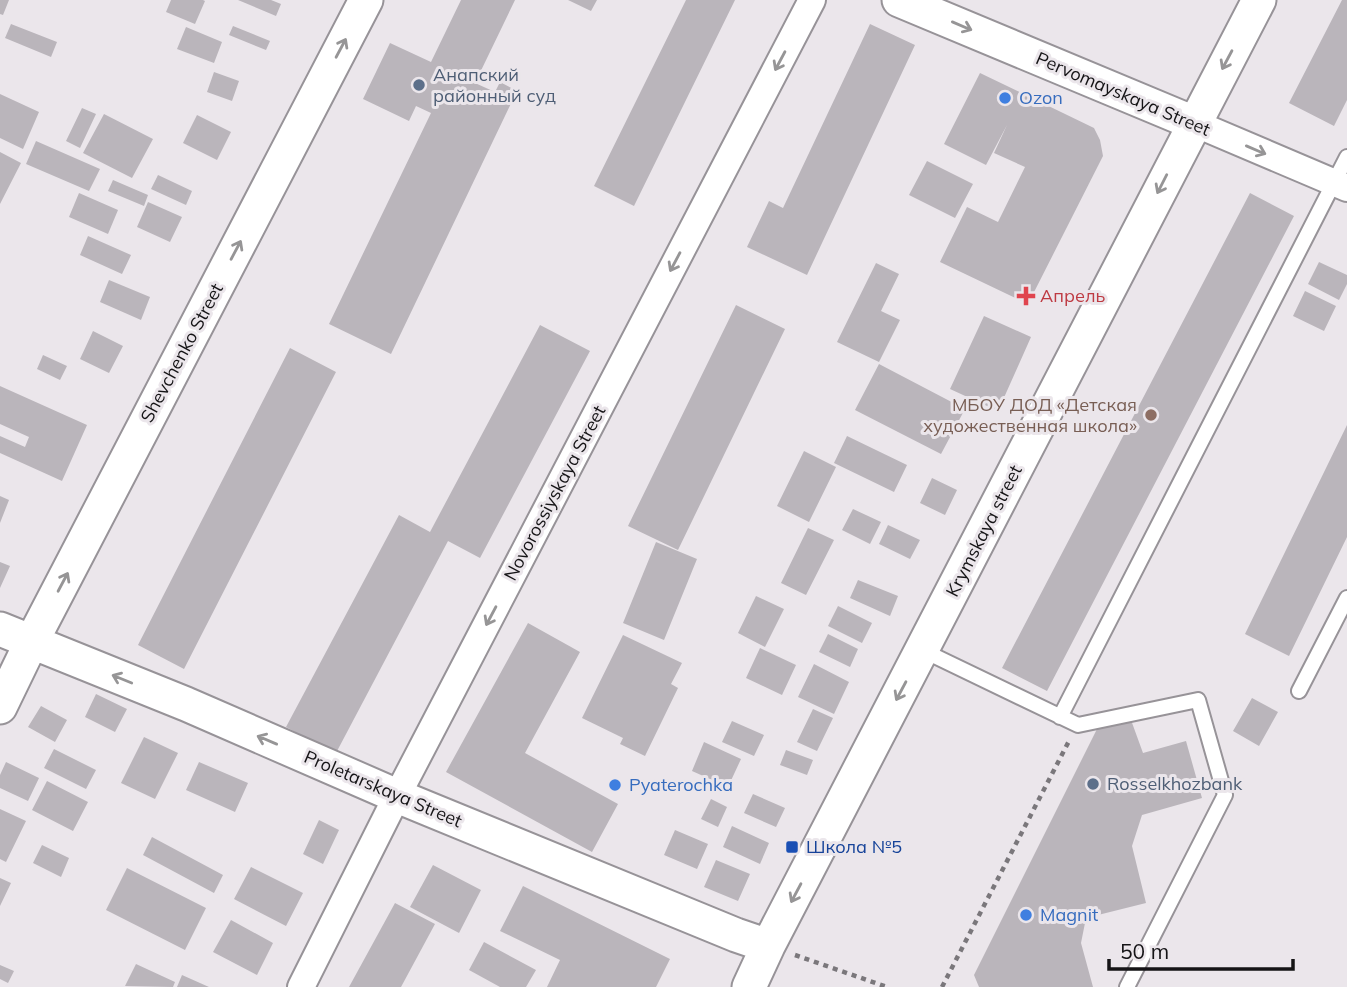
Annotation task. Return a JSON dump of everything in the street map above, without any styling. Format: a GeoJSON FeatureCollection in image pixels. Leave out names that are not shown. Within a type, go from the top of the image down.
{"type":"FeatureCollection","features":[{"type":"Feature","properties":{"kind":"street","name":"Shevchenko Street"},"geometry":{"type":"LineString","coordinates":[[0,707],[366,0]]}},
{"type":"Feature","properties":{"kind":"street","name":"Novorossiyskaya Street"},"geometry":{"type":"LineString","coordinates":[[301,987],[397,796],[812,0]]}},
{"type":"Feature","properties":{"kind":"street","name":"Pervomayskaya Street"},"geometry":{"type":"LineString","coordinates":[[900,0],[1340,185]]}},
{"type":"Feature","properties":{"kind":"street","name":"Krymskaya street"},"geometry":{"type":"LineString","coordinates":[[748,987],[1259,0]]}},
{"type":"Feature","properties":{"kind":"street","name":"Proletarskaya Street"},"geometry":{"type":"LineString","coordinates":[[0,629],[186,704],[397,796],[725,931],[768,946]]}},
{"type":"Feature","properties":{"kind":"lane"},"geometry":{"type":"LineString","coordinates":[[1060,717],[1340,185],[1347,157]]}},
{"type":"Feature","properties":{"kind":"lane"},"geometry":{"type":"LineString","coordinates":[[1299,691],[1347,598]]}},
{"type":"Feature","properties":{"kind":"lane"},"geometry":{"type":"LineString","coordinates":[[922,650],[1078,725],[1198,700],[1225,795],[1127,987]]}},
{"type":"Feature","properties":{"kind":"path"},"geometry":{"type":"LineString","coordinates":[[942,987],[1078,725]]}},
{"type":"Feature","properties":{"kind":"path"},"geometry":{"type":"LineString","coordinates":[[768,946],[887,987]]}},
{"type":"Feature","properties":{"kind":"building"},"geometry":{"type":"Polygon","coordinates":[[[0,0],[9,0],[3,15],[0,14],[0,0]]]}},
{"type":"Feature","properties":{"kind":"building"},"geometry":{"type":"Polygon","coordinates":[[[171,0],[205,1],[195,24],[166,12],[171,0]]]}},
{"type":"Feature","properties":{"kind":"building"},"geometry":{"type":"Polygon","coordinates":[[[238,0],[271,0],[281,4],[276,16],[238,0]]]}},
{"type":"Feature","properties":{"kind":"building"},"geometry":{"type":"Polygon","coordinates":[[[461,0],[515,0],[475,83],[495,92],[500,82],[517,91],[391,354],[329,324],[431,113],[416,106],[409,121],[363,99],[390,43],[431,62],[461,0]]]}},
{"type":"Feature","properties":{"kind":"building"},"geometry":{"type":"Polygon","coordinates":[[[568,0],[597,0],[591,11],[568,0]]]}},
{"type":"Feature","properties":{"kind":"building"},"geometry":{"type":"Polygon","coordinates":[[[686,0],[735,0],[634,206],[594,186],[686,0]]]}},
{"type":"Feature","properties":{"kind":"building"},"geometry":{"type":"Polygon","coordinates":[[[1342,0],[1347,0],[1347,100],[1334,126],[1289,103],[1342,0]]]}},
{"type":"Feature","properties":{"kind":"building"},"geometry":{"type":"Polygon","coordinates":[[[11,24],[57,42],[51,57],[5,38],[11,24]]]}},
{"type":"Feature","properties":{"kind":"building"},"geometry":{"type":"Polygon","coordinates":[[[870,24],[915,45],[807,275],[747,247],[769,201],[783,208],[870,24]]]}},
{"type":"Feature","properties":{"kind":"building"},"geometry":{"type":"Polygon","coordinates":[[[233,26],[270,41],[266,50],[229,35],[233,26]]]}},
{"type":"Feature","properties":{"kind":"building"},"geometry":{"type":"Polygon","coordinates":[[[186,27],[222,42],[214,63],[177,49],[186,27]]]}},
{"type":"Feature","properties":{"kind":"building"},"geometry":{"type":"Polygon","coordinates":[[[214,72],[239,81],[232,101],[207,92],[214,72]]]}},
{"type":"Feature","properties":{"kind":"building"},"geometry":{"type":"Polygon","coordinates":[[[980,73],[1094,128],[1100,140],[1103,156],[1028,304],[940,262],[967,207],[998,222],[1025,167],[994,153],[1007,125],[986,165],[944,144],[980,73]]]}},
{"type":"Feature","properties":{"kind":"building"},"geometry":{"type":"Polygon","coordinates":[[[0,94],[39,112],[23,149],[0,138],[0,94]]]}},
{"type":"Feature","properties":{"kind":"building"},"geometry":{"type":"Polygon","coordinates":[[[82,108],[96,114],[80,148],[66,141],[82,108]]]}},
{"type":"Feature","properties":{"kind":"building"},"geometry":{"type":"Polygon","coordinates":[[[104,114],[153,139],[132,178],[83,153],[104,114]]]}},
{"type":"Feature","properties":{"kind":"building"},"geometry":{"type":"Polygon","coordinates":[[[197,115],[231,132],[217,160],[183,143],[197,115]]]}},
{"type":"Feature","properties":{"kind":"building"},"geometry":{"type":"Polygon","coordinates":[[[36,141],[100,169],[89,191],[26,164],[36,141]]]}},
{"type":"Feature","properties":{"kind":"building"},"geometry":{"type":"Polygon","coordinates":[[[0,152],[21,163],[0,204],[0,152]]]}},
{"type":"Feature","properties":{"kind":"building"},"geometry":{"type":"Polygon","coordinates":[[[927,161],[973,184],[955,218],[909,195],[927,161]]]}},
{"type":"Feature","properties":{"kind":"building"},"geometry":{"type":"Polygon","coordinates":[[[158,175],[192,191],[186,205],[151,189],[158,175]]]}},
{"type":"Feature","properties":{"kind":"building"},"geometry":{"type":"Polygon","coordinates":[[[113,180],[148,195],[144,206],[108,191],[113,180]]]}},
{"type":"Feature","properties":{"kind":"building"},"geometry":{"type":"Polygon","coordinates":[[[79,193],[118,210],[108,234],[69,217],[79,193]]]}},
{"type":"Feature","properties":{"kind":"building"},"geometry":{"type":"Polygon","coordinates":[[[1250,193],[1294,216],[1047,691],[1002,668],[1250,193]]]}},
{"type":"Feature","properties":{"kind":"building"},"geometry":{"type":"Polygon","coordinates":[[[148,202],[182,217],[170,242],[137,227],[148,202]]]}},
{"type":"Feature","properties":{"kind":"building"},"geometry":{"type":"Polygon","coordinates":[[[88,236],[131,255],[122,274],[80,255],[88,236]]]}},
{"type":"Feature","properties":{"kind":"building"},"geometry":{"type":"Polygon","coordinates":[[[1319,262],[1347,275],[1347,284],[1339,300],[1308,284],[1319,262]]]}},
{"type":"Feature","properties":{"kind":"building"},"geometry":{"type":"Polygon","coordinates":[[[876,263],[899,274],[881,311],[900,320],[879,362],[837,342],[876,263]]]}},
{"type":"Feature","properties":{"kind":"building"},"geometry":{"type":"Polygon","coordinates":[[[109,280],[150,297],[141,320],[100,302],[109,280]]]}},
{"type":"Feature","properties":{"kind":"building"},"geometry":{"type":"Polygon","coordinates":[[[1305,291],[1336,306],[1324,331],[1293,316],[1305,291]]]}},
{"type":"Feature","properties":{"kind":"building"},"geometry":{"type":"Polygon","coordinates":[[[736,305],[785,329],[678,550],[628,526],[736,305]]]}},
{"type":"Feature","properties":{"kind":"building"},"geometry":{"type":"Polygon","coordinates":[[[984,316],[1031,337],[998,411],[950,389],[984,316]]]}},
{"type":"Feature","properties":{"kind":"building"},"geometry":{"type":"Polygon","coordinates":[[[540,325],[590,351],[480,558],[448,541],[336,753],[286,727],[399,515],[430,532],[540,325]]]}},
{"type":"Feature","properties":{"kind":"building"},"geometry":{"type":"Polygon","coordinates":[[[93,331],[123,346],[109,373],[80,359],[93,331]]]}},
{"type":"Feature","properties":{"kind":"building"},"geometry":{"type":"Polygon","coordinates":[[[290,348],[336,372],[184,669],[138,645],[290,348]]]}},
{"type":"Feature","properties":{"kind":"building"},"geometry":{"type":"Polygon","coordinates":[[[43,355],[67,366],[60,380],[37,369],[43,355]]]}},
{"type":"Feature","properties":{"kind":"building"},"geometry":{"type":"Polygon","coordinates":[[[879,364],[965,409],[941,454],[855,410],[879,364]]]}},
{"type":"Feature","properties":{"kind":"building"},"geometry":{"type":"Polygon","coordinates":[[[0,386],[87,425],[62,481],[0,453],[0,436],[25,447],[29,437],[0,424],[0,386]]]}},
{"type":"Feature","properties":{"kind":"building"},"geometry":{"type":"Polygon","coordinates":[[[1347,425],[1347,537],[1289,656],[1245,634],[1347,425]]]}},
{"type":"Feature","properties":{"kind":"building"},"geometry":{"type":"Polygon","coordinates":[[[847,436],[907,465],[894,492],[834,463],[847,436]]]}},
{"type":"Feature","properties":{"kind":"building"},"geometry":{"type":"Polygon","coordinates":[[[804,451],[836,467],[809,522],[777,506],[804,451]]]}},
{"type":"Feature","properties":{"kind":"building"},"geometry":{"type":"Polygon","coordinates":[[[932,478],[957,490],[945,515],[920,503],[932,478]]]}},
{"type":"Feature","properties":{"kind":"building"},"geometry":{"type":"Polygon","coordinates":[[[0,496],[9,500],[0,523],[0,496]]]}},
{"type":"Feature","properties":{"kind":"building"},"geometry":{"type":"Polygon","coordinates":[[[853,509],[881,522],[870,544],[842,530],[853,509]]]}},
{"type":"Feature","properties":{"kind":"building"},"geometry":{"type":"Polygon","coordinates":[[[888,525],[920,540],[910,559],[879,544],[888,525]]]}},
{"type":"Feature","properties":{"kind":"building"},"geometry":{"type":"Polygon","coordinates":[[[808,528],[834,540],[806,595],[781,583],[808,528]]]}},
{"type":"Feature","properties":{"kind":"building"},"geometry":{"type":"Polygon","coordinates":[[[656,542],[697,559],[664,640],[623,623],[656,542]]]}},
{"type":"Feature","properties":{"kind":"building"},"geometry":{"type":"Polygon","coordinates":[[[0,562],[10,566],[0,588],[0,562]]]}},
{"type":"Feature","properties":{"kind":"building"},"geometry":{"type":"Polygon","coordinates":[[[858,580],[898,596],[890,616],[850,598],[858,580]]]}},
{"type":"Feature","properties":{"kind":"building"},"geometry":{"type":"Polygon","coordinates":[[[756,596],[784,609],[765,647],[738,633],[756,596]]]}},
{"type":"Feature","properties":{"kind":"building"},"geometry":{"type":"Polygon","coordinates":[[[838,606],[872,623],[862,643],[828,626],[838,606]]]}},
{"type":"Feature","properties":{"kind":"building"},"geometry":{"type":"Polygon","coordinates":[[[528,623],[580,652],[525,753],[618,804],[592,852],[446,772],[528,623]]]}},
{"type":"Feature","properties":{"kind":"building"},"geometry":{"type":"Polygon","coordinates":[[[828,634],[858,649],[850,667],[819,652],[828,634]]]}},
{"type":"Feature","properties":{"kind":"building"},"geometry":{"type":"Polygon","coordinates":[[[623,635],[682,663],[671,684],[678,688],[645,756],[620,744],[623,738],[582,718],[623,635]]]}},
{"type":"Feature","properties":{"kind":"building"},"geometry":{"type":"Polygon","coordinates":[[[760,648],[796,665],[782,695],[746,678],[760,648]]]}},
{"type":"Feature","properties":{"kind":"building"},"geometry":{"type":"Polygon","coordinates":[[[814,664],[849,682],[834,714],[798,697],[814,664]]]}},
{"type":"Feature","properties":{"kind":"building"},"geometry":{"type":"Polygon","coordinates":[[[96,694],[127,709],[115,732],[85,717],[96,694]]]}},
{"type":"Feature","properties":{"kind":"building"},"geometry":{"type":"Polygon","coordinates":[[[1252,698],[1278,712],[1259,746],[1233,731],[1252,698]]]}},
{"type":"Feature","properties":{"kind":"building"},"geometry":{"type":"Polygon","coordinates":[[[41,706],[67,720],[55,742],[28,727],[41,706]]]}},
{"type":"Feature","properties":{"kind":"building"},"geometry":{"type":"Polygon","coordinates":[[[813,709],[833,718],[817,751],[797,742],[813,709]]]}},
{"type":"Feature","properties":{"kind":"building"},"geometry":{"type":"Polygon","coordinates":[[[1131,720],[1143,753],[1186,741],[1202,798],[1142,815],[1132,846],[1146,903],[1086,918],[1081,943],[1093,987],[979,987],[974,975],[1098,727],[1131,720]]]}},
{"type":"Feature","properties":{"kind":"building"},"geometry":{"type":"Polygon","coordinates":[[[732,721],[764,735],[754,756],[722,742],[732,721]]]}},
{"type":"Feature","properties":{"kind":"building"},"geometry":{"type":"Polygon","coordinates":[[[144,737],[178,753],[155,799],[121,783],[144,737]]]}},
{"type":"Feature","properties":{"kind":"building"},"geometry":{"type":"Polygon","coordinates":[[[704,742],[741,759],[728,787],[692,771],[704,742]]]}},
{"type":"Feature","properties":{"kind":"building"},"geometry":{"type":"Polygon","coordinates":[[[54,749],[96,770],[86,789],[44,768],[54,749]]]}},
{"type":"Feature","properties":{"kind":"building"},"geometry":{"type":"Polygon","coordinates":[[[786,750],[813,760],[807,775],[780,765],[786,750]]]}},
{"type":"Feature","properties":{"kind":"building"},"geometry":{"type":"Polygon","coordinates":[[[6,762],[39,778],[28,801],[0,788],[0,775],[6,762]]]}},
{"type":"Feature","properties":{"kind":"building"},"geometry":{"type":"Polygon","coordinates":[[[199,762],[248,783],[235,812],[186,790],[199,762]]]}},
{"type":"Feature","properties":{"kind":"building"},"geometry":{"type":"Polygon","coordinates":[[[47,781],[88,802],[73,831],[32,810],[47,781]]]}},
{"type":"Feature","properties":{"kind":"building"},"geometry":{"type":"Polygon","coordinates":[[[753,794],[785,808],[776,827],[744,813],[753,794]]]}},
{"type":"Feature","properties":{"kind":"building"},"geometry":{"type":"Polygon","coordinates":[[[711,799],[727,807],[718,827],[701,819],[711,799]]]}},
{"type":"Feature","properties":{"kind":"building"},"geometry":{"type":"Polygon","coordinates":[[[0,809],[26,821],[6,862],[0,859],[0,809]]]}},
{"type":"Feature","properties":{"kind":"building"},"geometry":{"type":"Polygon","coordinates":[[[319,820],[339,830],[323,864],[303,854],[319,820]]]}},
{"type":"Feature","properties":{"kind":"building"},"geometry":{"type":"Polygon","coordinates":[[[732,826],[769,843],[760,864],[723,847],[732,826]]]}},
{"type":"Feature","properties":{"kind":"building"},"geometry":{"type":"Polygon","coordinates":[[[675,830],[708,844],[697,869],[664,855],[675,830]]]}},
{"type":"Feature","properties":{"kind":"building"},"geometry":{"type":"Polygon","coordinates":[[[152,837],[223,875],[214,893],[143,855],[152,837]]]}},
{"type":"Feature","properties":{"kind":"building"},"geometry":{"type":"Polygon","coordinates":[[[42,845],[69,858],[61,877],[33,863],[42,845]]]}},
{"type":"Feature","properties":{"kind":"building"},"geometry":{"type":"Polygon","coordinates":[[[716,860],[750,874],[738,901],[704,887],[716,860]]]}},
{"type":"Feature","properties":{"kind":"building"},"geometry":{"type":"Polygon","coordinates":[[[433,865],[481,890],[459,933],[410,907],[433,865]]]}},
{"type":"Feature","properties":{"kind":"building"},"geometry":{"type":"Polygon","coordinates":[[[251,867],[303,893],[286,926],[234,899],[251,867]]]}},
{"type":"Feature","properties":{"kind":"building"},"geometry":{"type":"Polygon","coordinates":[[[127,868],[206,908],[185,950],[106,910],[127,868]]]}},
{"type":"Feature","properties":{"kind":"building"},"geometry":{"type":"Polygon","coordinates":[[[0,878],[11,883],[0,906],[0,878]]]}},
{"type":"Feature","properties":{"kind":"building"},"geometry":{"type":"Polygon","coordinates":[[[523,886],[670,959],[656,987],[547,987],[560,960],[500,931],[523,886]]]}},
{"type":"Feature","properties":{"kind":"building"},"geometry":{"type":"Polygon","coordinates":[[[395,903],[435,924],[401,987],[349,987],[395,903]]]}},
{"type":"Feature","properties":{"kind":"building"},"geometry":{"type":"Polygon","coordinates":[[[231,920],[273,943],[257,975],[213,952],[231,920]]]}},
{"type":"Feature","properties":{"kind":"building"},"geometry":{"type":"Polygon","coordinates":[[[484,942],[536,970],[526,987],[500,987],[469,970],[484,942]]]}},
{"type":"Feature","properties":{"kind":"building"},"geometry":{"type":"Polygon","coordinates":[[[136,964],[175,982],[173,987],[125,986],[136,964]]]}},
{"type":"Feature","properties":{"kind":"building"},"geometry":{"type":"Polygon","coordinates":[[[0,965],[14,971],[8,983],[0,979],[0,965]]]}},
{"type":"Feature","properties":{"kind":"building"},"geometry":{"type":"Polygon","coordinates":[[[182,975],[209,987],[177,987],[182,975]]]}},
{"type":"Feature","properties":{"kind":"place","name":"Анапский районный суд"},"geometry":{"type":"Point","coordinates":[419,85]}},
{"type":"Feature","properties":{"kind":"place","name":"Ozon"},"geometry":{"type":"Point","coordinates":[1005,98]}},
{"type":"Feature","properties":{"kind":"place","name":"Апрель"},"geometry":{"type":"Point","coordinates":[1026,296]}},
{"type":"Feature","properties":{"kind":"place","name":"МБОУ ДОД «Детская художественная школа»"},"geometry":{"type":"Point","coordinates":[1151,415]}},
{"type":"Feature","properties":{"kind":"place","name":"Rosselkhozbank"},"geometry":{"type":"Point","coordinates":[1093,784]}},
{"type":"Feature","properties":{"kind":"place","name":"Pyaterochka"},"geometry":{"type":"Point","coordinates":[615,785]}},
{"type":"Feature","properties":{"kind":"place","name":"Школа №5"},"geometry":{"type":"Point","coordinates":[792,847]}},
{"type":"Feature","properties":{"kind":"place","name":"Magnit"},"geometry":{"type":"Point","coordinates":[1026,915]}}]}
